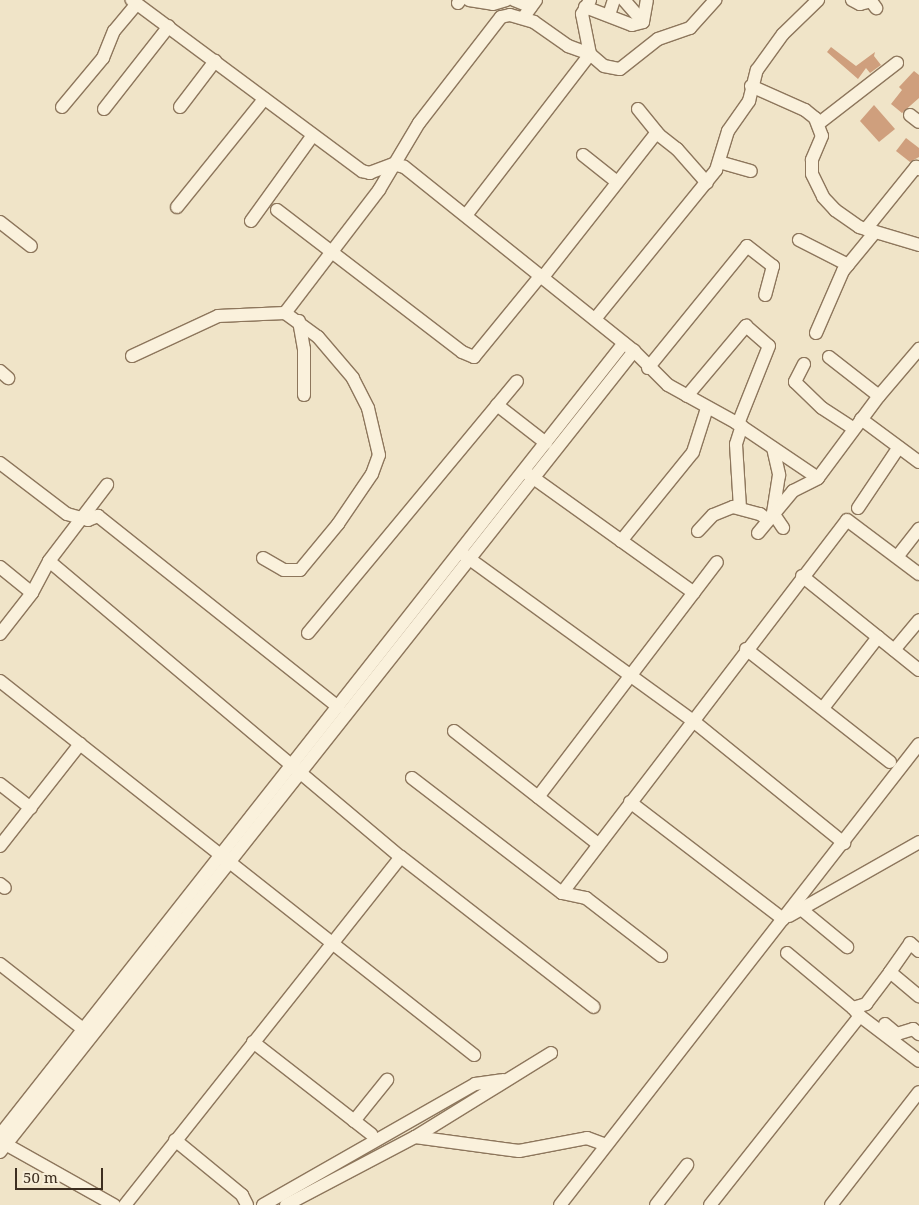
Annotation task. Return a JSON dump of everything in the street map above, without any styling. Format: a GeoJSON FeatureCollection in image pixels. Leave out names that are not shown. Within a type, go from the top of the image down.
{"type":"FeatureCollection","features":[{"type":"Feature","properties":{"kind":"street"},"geometry":{"type":"LineString","coordinates":[[462,1],[493,4],[506,0]]}},
{"type":"Feature","properties":{"kind":"street"},"geometry":{"type":"LineString","coordinates":[[514,0],[534,4],[523,18]]}},
{"type":"Feature","properties":{"kind":"street"},"geometry":{"type":"LineString","coordinates":[[609,14],[614,0]]}},
{"type":"Feature","properties":{"kind":"street"},"geometry":{"type":"LineString","coordinates":[[624,0],[643,22]]}},
{"type":"Feature","properties":{"kind":"street"},"geometry":{"type":"LineString","coordinates":[[643,22],[647,0]]}},
{"type":"Feature","properties":{"kind":"street"},"geometry":{"type":"LineString","coordinates":[[285,313],[396,165],[400,150],[419,123],[497,22],[506,15],[534,22],[568,46],[590,54],[604,66],[620,69],[658,39],[690,28],[714,0]]}},
{"type":"Feature","properties":{"kind":"street"},"geometry":{"type":"LineString","coordinates":[[595,319],[707,183],[719,162],[728,131],[749,101],[751,86],[757,70],[782,34],[818,0]]}},
{"type":"Feature","properties":{"kind":"street"},"geometry":{"type":"LineString","coordinates":[[852,0],[860,4],[871,2],[876,8]]}},
{"type":"Feature","properties":{"kind":"street"},"geometry":{"type":"LineString","coordinates":[[62,107],[103,58],[114,31],[135,2],[362,171],[370,173],[396,165],[404,167],[467,214],[629,347],[648,368],[687,396],[740,425],[818,478]]}},
{"type":"Feature","properties":{"kind":"street"},"geometry":{"type":"LineString","coordinates":[[467,214],[590,54],[582,14],[587,3],[632,25],[643,22]]}},
{"type":"Feature","properties":{"kind":"street"},"geometry":{"type":"LineString","coordinates":[[104,109],[169,26]]}},
{"type":"Feature","properties":{"kind":"street"},"geometry":{"type":"LineString","coordinates":[[180,106],[215,62]]}},
{"type":"Feature","properties":{"kind":"street"},"geometry":{"type":"LineString","coordinates":[[818,124],[897,63]]}},
{"type":"Feature","properties":{"kind":"street"},"geometry":{"type":"LineString","coordinates":[[751,86],[805,110],[818,124],[820,144],[811,168],[823,197],[844,218],[871,230],[919,245]]}},
{"type":"Feature","properties":{"kind":"street"},"geometry":{"type":"LineString","coordinates":[[177,206],[264,98]]}},
{"type":"Feature","properties":{"kind":"street"},"geometry":{"type":"LineString","coordinates":[[638,109],[657,132],[677,149],[707,183]]}},
{"type":"Feature","properties":{"kind":"street"},"geometry":{"type":"LineString","coordinates":[[277,210],[462,352],[474,357],[542,276],[657,132]]}},
{"type":"Feature","properties":{"kind":"street"},"geometry":{"type":"LineString","coordinates":[[252,221],[313,135]]}},
{"type":"Feature","properties":{"kind":"street"},"geometry":{"type":"LineString","coordinates":[[583,155],[617,182]]}},
{"type":"Feature","properties":{"kind":"street"},"geometry":{"type":"LineString","coordinates":[[719,162],[751,171]]}},
{"type":"Feature","properties":{"kind":"street"},"geometry":{"type":"LineString","coordinates":[[816,333],[848,266],[916,167],[919,170]]}},
{"type":"Feature","properties":{"kind":"street"},"geometry":{"type":"LineString","coordinates":[[0,222],[31,246]]}},
{"type":"Feature","properties":{"kind":"street"},"geometry":{"type":"LineString","coordinates":[[799,240],[848,266]]}},
{"type":"Feature","properties":{"kind":"street"},"geometry":{"type":"LineString","coordinates":[[648,368],[748,246],[773,266],[765,295]]}},
{"type":"Feature","properties":{"kind":"street"},"geometry":{"type":"LineString","coordinates":[[132,356],[218,316],[285,313],[299,321],[324,343],[353,378],[368,408],[379,455],[372,474],[338,524],[300,570],[284,570],[263,558]]}},
{"type":"Feature","properties":{"kind":"street"},"geometry":{"type":"LineString","coordinates":[[299,321],[304,349],[304,395]]}},
{"type":"Feature","properties":{"kind":"street"},"geometry":{"type":"LineString","coordinates":[[687,396],[746,326],[769,346],[740,425],[736,444],[740,508]]}},
{"type":"Feature","properties":{"kind":"street"},"geometry":{"type":"LineString","coordinates":[[528,475],[546,443],[629,347]]}},
{"type":"Feature","properties":{"kind":"street"},"geometry":{"type":"LineString","coordinates":[[1,1143],[629,347]]}},
{"type":"Feature","properties":{"kind":"street"},"geometry":{"type":"LineString","coordinates":[[758,533],[793,491],[818,478],[879,396],[918,355]]}},
{"type":"Feature","properties":{"kind":"street"},"geometry":{"type":"LineString","coordinates":[[830,357],[879,396]]}},
{"type":"Feature","properties":{"kind":"street"},"geometry":{"type":"LineString","coordinates":[[804,364],[795,382],[822,408],[857,424],[899,447],[919,462]]}},
{"type":"Feature","properties":{"kind":"street"},"geometry":{"type":"LineString","coordinates":[[308,633],[517,381]]}},
{"type":"Feature","properties":{"kind":"street"},"geometry":{"type":"LineString","coordinates":[[497,405],[546,443]]}},
{"type":"Feature","properties":{"kind":"street"},"geometry":{"type":"LineString","coordinates":[[621,540],[693,452],[707,408]]}},
{"type":"Feature","properties":{"kind":"street"},"geometry":{"type":"LineString","coordinates":[[858,508],[899,447]]}},
{"type":"Feature","properties":{"kind":"street"},"geometry":{"type":"LineString","coordinates":[[771,516],[779,475],[773,448]]}},
{"type":"Feature","properties":{"kind":"street"},"geometry":{"type":"LineString","coordinates":[[0,464],[58,509],[81,519],[98,516],[338,707]]}},
{"type":"Feature","properties":{"kind":"street"},"geometry":{"type":"LineString","coordinates":[[528,475],[694,592]]}},
{"type":"Feature","properties":{"kind":"street"},"geometry":{"type":"LineString","coordinates":[[0,634],[32,593],[49,561],[107,485]]}},
{"type":"Feature","properties":{"kind":"street"},"geometry":{"type":"LineString","coordinates":[[698,531],[712,515],[740,508],[771,516],[783,528]]}},
{"type":"Feature","properties":{"kind":"street"},"geometry":{"type":"LineString","coordinates":[[562,893],[746,649],[847,520],[919,574]]}},
{"type":"Feature","properties":{"kind":"street"},"geometry":{"type":"LineString","coordinates":[[897,558],[919,529]]}},
{"type":"Feature","properties":{"kind":"street"},"geometry":{"type":"LineString","coordinates":[[465,555],[692,720],[844,843]]}},
{"type":"Feature","properties":{"kind":"street"},"geometry":{"type":"LineString","coordinates":[[297,770],[338,707],[465,555]]}},
{"type":"Feature","properties":{"kind":"street"},"geometry":{"type":"LineString","coordinates":[[49,561],[401,857],[594,1007]]}},
{"type":"Feature","properties":{"kind":"street"},"geometry":{"type":"LineString","coordinates":[[538,797],[632,677],[717,562]]}},
{"type":"Feature","properties":{"kind":"street"},"geometry":{"type":"LineString","coordinates":[[0,567],[32,593]]}},
{"type":"Feature","properties":{"kind":"street"},"geometry":{"type":"LineString","coordinates":[[802,576],[919,670]]}},
{"type":"Feature","properties":{"kind":"street"},"geometry":{"type":"LineString","coordinates":[[894,650],[919,620]]}},
{"type":"Feature","properties":{"kind":"street"},"geometry":{"type":"LineString","coordinates":[[823,708],[878,637]]}},
{"type":"Feature","properties":{"kind":"street"},"geometry":{"type":"LineString","coordinates":[[746,649],[890,762]]}},
{"type":"Feature","properties":{"kind":"street"},"geometry":{"type":"LineString","coordinates":[[0,681],[228,857],[474,1055]]}},
{"type":"Feature","properties":{"kind":"street"},"geometry":{"type":"LineString","coordinates":[[454,731],[598,844]]}},
{"type":"Feature","properties":{"kind":"street"},"geometry":{"type":"LineString","coordinates":[[0,846],[80,744]]}},
{"type":"Feature","properties":{"kind":"street"},"geometry":{"type":"LineString","coordinates":[[560,1205],[844,843],[919,744]]}},
{"type":"Feature","properties":{"kind":"street"},"geometry":{"type":"LineString","coordinates":[[412,778],[562,893],[586,898],[662,956]]}},
{"type":"Feature","properties":{"kind":"street"},"geometry":{"type":"LineString","coordinates":[[0,784],[30,808]]}},
{"type":"Feature","properties":{"kind":"street"},"geometry":{"type":"LineString","coordinates":[[630,802],[783,919]]}},
{"type":"Feature","properties":{"kind":"street"},"geometry":{"type":"LineString","coordinates":[[783,919],[919,842]]}},
{"type":"Feature","properties":{"kind":"street"},"geometry":{"type":"LineString","coordinates":[[1,1143],[5,1120],[228,857]]}},
{"type":"Feature","properties":{"kind":"street"},"geometry":{"type":"LineString","coordinates":[[124,1205],[253,1042],[334,944],[401,857]]}},
{"type":"Feature","properties":{"kind":"street"},"geometry":{"type":"LineString","coordinates":[[801,909],[847,947]]}},
{"type":"Feature","properties":{"kind":"street"},"geometry":{"type":"LineString","coordinates":[[710,1205],[866,1004],[910,943],[919,951]]}},
{"type":"Feature","properties":{"kind":"street"},"geometry":{"type":"LineString","coordinates":[[787,954],[858,1014],[919,1060]]}},
{"type":"Feature","properties":{"kind":"street"},"geometry":{"type":"LineString","coordinates":[[0,964],[83,1029]]}},
{"type":"Feature","properties":{"kind":"street"},"geometry":{"type":"LineString","coordinates":[[890,972],[919,996]]}},
{"type":"Feature","properties":{"kind":"street"},"geometry":{"type":"LineString","coordinates":[[858,1014],[877,1018],[897,1034],[913,1029],[919,1034]]}},
{"type":"Feature","properties":{"kind":"street"},"geometry":{"type":"LineString","coordinates":[[253,1042],[371,1134]]}},
{"type":"Feature","properties":{"kind":"street"},"geometry":{"type":"LineString","coordinates":[[286,1205],[415,1137],[551,1053]]}},
{"type":"Feature","properties":{"kind":"street"},"geometry":{"type":"LineString","coordinates":[[263,1205],[475,1084],[508,1079]]}},
{"type":"Feature","properties":{"kind":"street"},"geometry":{"type":"LineString","coordinates":[[354,1121],[387,1080]]}},
{"type":"Feature","properties":{"kind":"street"},"geometry":{"type":"LineString","coordinates":[[831,1205],[919,1092]]}},
{"type":"Feature","properties":{"kind":"street"},"geometry":{"type":"LineString","coordinates":[[415,1137],[519,1152],[587,1138],[606,1145]]}},
{"type":"Feature","properties":{"kind":"street"},"geometry":{"type":"LineString","coordinates":[[175,1140],[242,1196],[247,1205]]}},
{"type":"Feature","properties":{"kind":"street"},"geometry":{"type":"LineString","coordinates":[[1,1143],[114,1205]]}},
{"type":"Feature","properties":{"kind":"street"},"geometry":{"type":"LineString","coordinates":[[656,1205],[687,1165]]}},
{"type":"Feature","properties":{"kind":"building"},"geometry":{"type":"Polygon","coordinates":[[[831,47],[856,66],[875,52],[874,56],[881,65],[870,73],[866,68],[858,79],[827,52],[831,47]]]}},
{"type":"Feature","properties":{"kind":"building"},"geometry":{"type":"Polygon","coordinates":[[[914,71],[919,75],[919,98],[902,113],[891,104],[902,90],[899,87],[914,71]]]}},
{"type":"Feature","properties":{"kind":"building"},"geometry":{"type":"Polygon","coordinates":[[[874,105],[895,129],[879,142],[860,121],[874,105]]]}},
{"type":"Feature","properties":{"kind":"building"},"geometry":{"type":"Polygon","coordinates":[[[906,138],[919,148],[919,157],[910,162],[896,151],[906,138]]]}}]}
